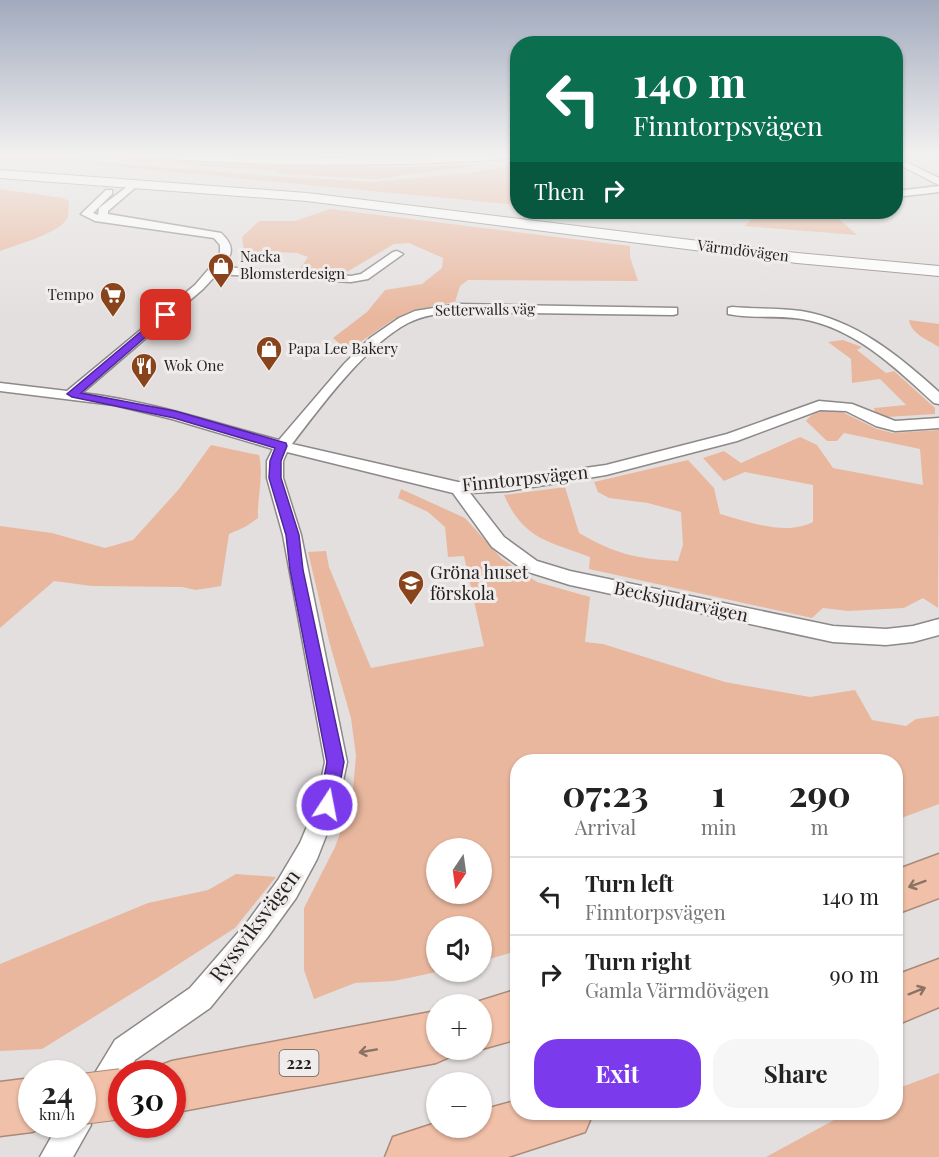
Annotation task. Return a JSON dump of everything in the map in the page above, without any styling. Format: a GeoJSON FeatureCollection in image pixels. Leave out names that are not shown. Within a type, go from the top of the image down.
{"type":"FeatureCollection","features":[{"type":"Feature","properties":{"kind":"highway"},"geometry":{"type":"LineString","coordinates":[[903,889],[939,876]]}},
{"type":"Feature","properties":{"kind":"highway"},"geometry":{"type":"LineString","coordinates":[[903,997],[939,982]]}},
{"type":"Feature","properties":{"kind":"highway"},"geometry":{"type":"LineString","coordinates":[[492,1021],[510,1016]]}},
{"type":"Feature","properties":{"kind":"highway","name":"222"},"geometry":{"type":"LineString","coordinates":[[186,1084],[426,1039]]}},
{"type":"Feature","properties":{"kind":"highway"},"geometry":{"type":"LineString","coordinates":[[0,1109],[18,1107]]}},
{"type":"Feature","properties":{"kind":"highway"},"geometry":{"type":"LineString","coordinates":[[414,1157],[542,1120]]}},
{"type":"Feature","properties":{"kind":"main road","name":"Värmdövägen"},"geometry":{"type":"LineString","coordinates":[[400,208],[797,258],[939,271]]}},
{"type":"Feature","properties":{"kind":"street"},"geometry":{"type":"LineString","coordinates":[[91,208],[88,210],[88,216],[143,223]]}},
{"type":"Feature","properties":{"kind":"street"},"geometry":{"type":"LineString","coordinates":[[72,394],[199,287],[215,270],[227,252],[226,245],[217,235],[108,218],[103,215],[105,208]]}},
{"type":"Feature","properties":{"kind":"street"},"geometry":{"type":"LineString","coordinates":[[215,270],[364,278],[397,254]]}},
{"type":"Feature","properties":{"kind":"street","name":"Setterwalls väg"},"geometry":{"type":"LineString","coordinates":[[282,446],[365,349],[394,326],[427,310],[458,308],[673,311]]}},
{"type":"Feature","properties":{"kind":"street"},"geometry":{"type":"LineString","coordinates":[[732,311],[810,316],[838,325],[867,341],[906,370],[939,400]]}},
{"type":"Feature","properties":{"kind":"street","name":"Finntorpsvägen"},"geometry":{"type":"LineString","coordinates":[[0,387],[72,394],[175,415],[282,446],[458,488],[508,485],[606,470],[732,438],[819,405],[847,407],[860,411],[881,423],[895,426],[939,423]]}},
{"type":"Feature","properties":{"kind":"street","name":"Ryssviksvägen"},"geometry":{"type":"LineString","coordinates":[[96,1093],[125,1050],[200,998],[258,929],[287,889],[309,851],[327,805],[336,762],[292,535],[275,478],[275,461],[282,446]]}},
{"type":"Feature","properties":{"kind":"street","name":"Becksjudarvägen"},"geometry":{"type":"LineString","coordinates":[[458,488],[498,542],[531,566],[570,578],[847,637],[898,637],[918,634],[939,627]]}},
{"type":"Feature","properties":{"kind":"street"},"geometry":{"type":"LineString","coordinates":[[55,1157],[67,1138]]}},
{"type":"Feature","properties":{"kind":"shaded area"},"geometry":{"type":"Polygon","coordinates":[[[0,208],[69,208],[65,222],[49,233],[0,251],[0,208]]]}},
{"type":"Feature","properties":{"kind":"shaded area"},"geometry":{"type":"Polygon","coordinates":[[[330,209],[630,246],[630,257],[638,281],[468,280],[460,286],[455,302],[414,310],[394,319],[353,347],[341,345],[333,338],[367,312],[385,290],[422,284],[442,268],[443,258],[409,243],[394,244],[345,273],[299,270],[308,257],[297,253],[244,251],[242,237],[259,221],[295,221],[330,209]]]}},
{"type":"Feature","properties":{"kind":"shaded area"},"geometry":{"type":"Polygon","coordinates":[[[752,219],[839,219],[857,235],[744,226],[752,219]]]}},
{"type":"Feature","properties":{"kind":"shaded area"},"geometry":{"type":"Polygon","coordinates":[[[909,320],[939,324],[939,347],[916,333],[909,320]]]}},
{"type":"Feature","properties":{"kind":"shaded area"},"geometry":{"type":"Polygon","coordinates":[[[843,340],[862,347],[857,350],[886,373],[894,371],[935,408],[935,414],[887,417],[875,413],[874,408],[906,405],[880,379],[852,383],[851,359],[828,342],[843,340]]]}},
{"type":"Feature","properties":{"kind":"shaded area"},"geometry":{"type":"Polygon","coordinates":[[[840,411],[877,429],[893,433],[939,430],[938,608],[923,598],[904,608],[848,611],[823,608],[812,618],[589,569],[590,557],[550,542],[529,530],[512,510],[504,495],[565,487],[579,533],[616,551],[650,559],[678,561],[683,545],[681,512],[648,503],[609,498],[598,492],[594,482],[688,460],[714,488],[720,514],[779,528],[802,526],[813,522],[813,485],[745,472],[724,481],[703,458],[724,451],[741,463],[800,437],[817,445],[833,468],[923,485],[920,449],[844,433],[837,441],[827,441],[806,421],[816,413],[840,411]]]}},
{"type":"Feature","properties":{"kind":"shaded area"},"geometry":{"type":"Polygon","coordinates":[[[211,445],[259,455],[260,463],[258,518],[229,534],[221,586],[196,590],[182,587],[92,586],[54,581],[0,628],[0,526],[52,533],[105,548],[133,540],[179,489],[211,445]]]}},
{"type":"Feature","properties":{"kind":"shaded area"},"geometry":{"type":"Polygon","coordinates":[[[401,489],[465,518],[502,559],[537,582],[590,597],[585,642],[603,644],[725,682],[810,697],[855,690],[872,720],[906,726],[916,719],[939,716],[939,804],[903,817],[903,754],[510,754],[510,953],[492,958],[492,916],[426,916],[426,974],[394,981],[355,983],[314,999],[304,970],[304,908],[335,847],[352,800],[356,756],[351,718],[329,641],[308,552],[326,551],[329,567],[371,668],[484,646],[464,556],[448,557],[445,527],[428,512],[398,498],[401,489]]]}},
{"type":"Feature","properties":{"kind":"shaded area"},"geometry":{"type":"Polygon","coordinates":[[[236,874],[276,877],[235,928],[42,1049],[0,1051],[0,964],[148,903],[208,890],[236,874]]]}},
{"type":"Feature","properties":{"kind":"shaded area"},"geometry":{"type":"Polygon","coordinates":[[[939,1073],[939,1157],[766,1157],[834,1120],[903,1120],[903,1086],[939,1073]]]}},
{"type":"Feature","properties":{"kind":"place","name":"Nacka Blomsterdesign"},"geometry":{"type":"Point","coordinates":[221,289]}},
{"type":"Feature","properties":{"kind":"place","name":"Tempo"},"geometry":{"type":"Point","coordinates":[113,318]}},
{"type":"Feature","properties":{"kind":"place","name":"Papa Lee Bakery"},"geometry":{"type":"Point","coordinates":[269,372]}},
{"type":"Feature","properties":{"kind":"place","name":"Wok One"},"geometry":{"type":"Point","coordinates":[144,389]}},
{"type":"Feature","properties":{"kind":"place","name":"Gröna huset förskola"},"geometry":{"type":"Point","coordinates":[411,606]}},
{"type":"Feature","properties":{"kind":"route"},"geometry":{"type":"LineString","coordinates":[[166,315],[72,394],[175,415],[282,446],[275,461],[275,478],[282,508],[292,535],[336,762],[327,805]]}}]}
